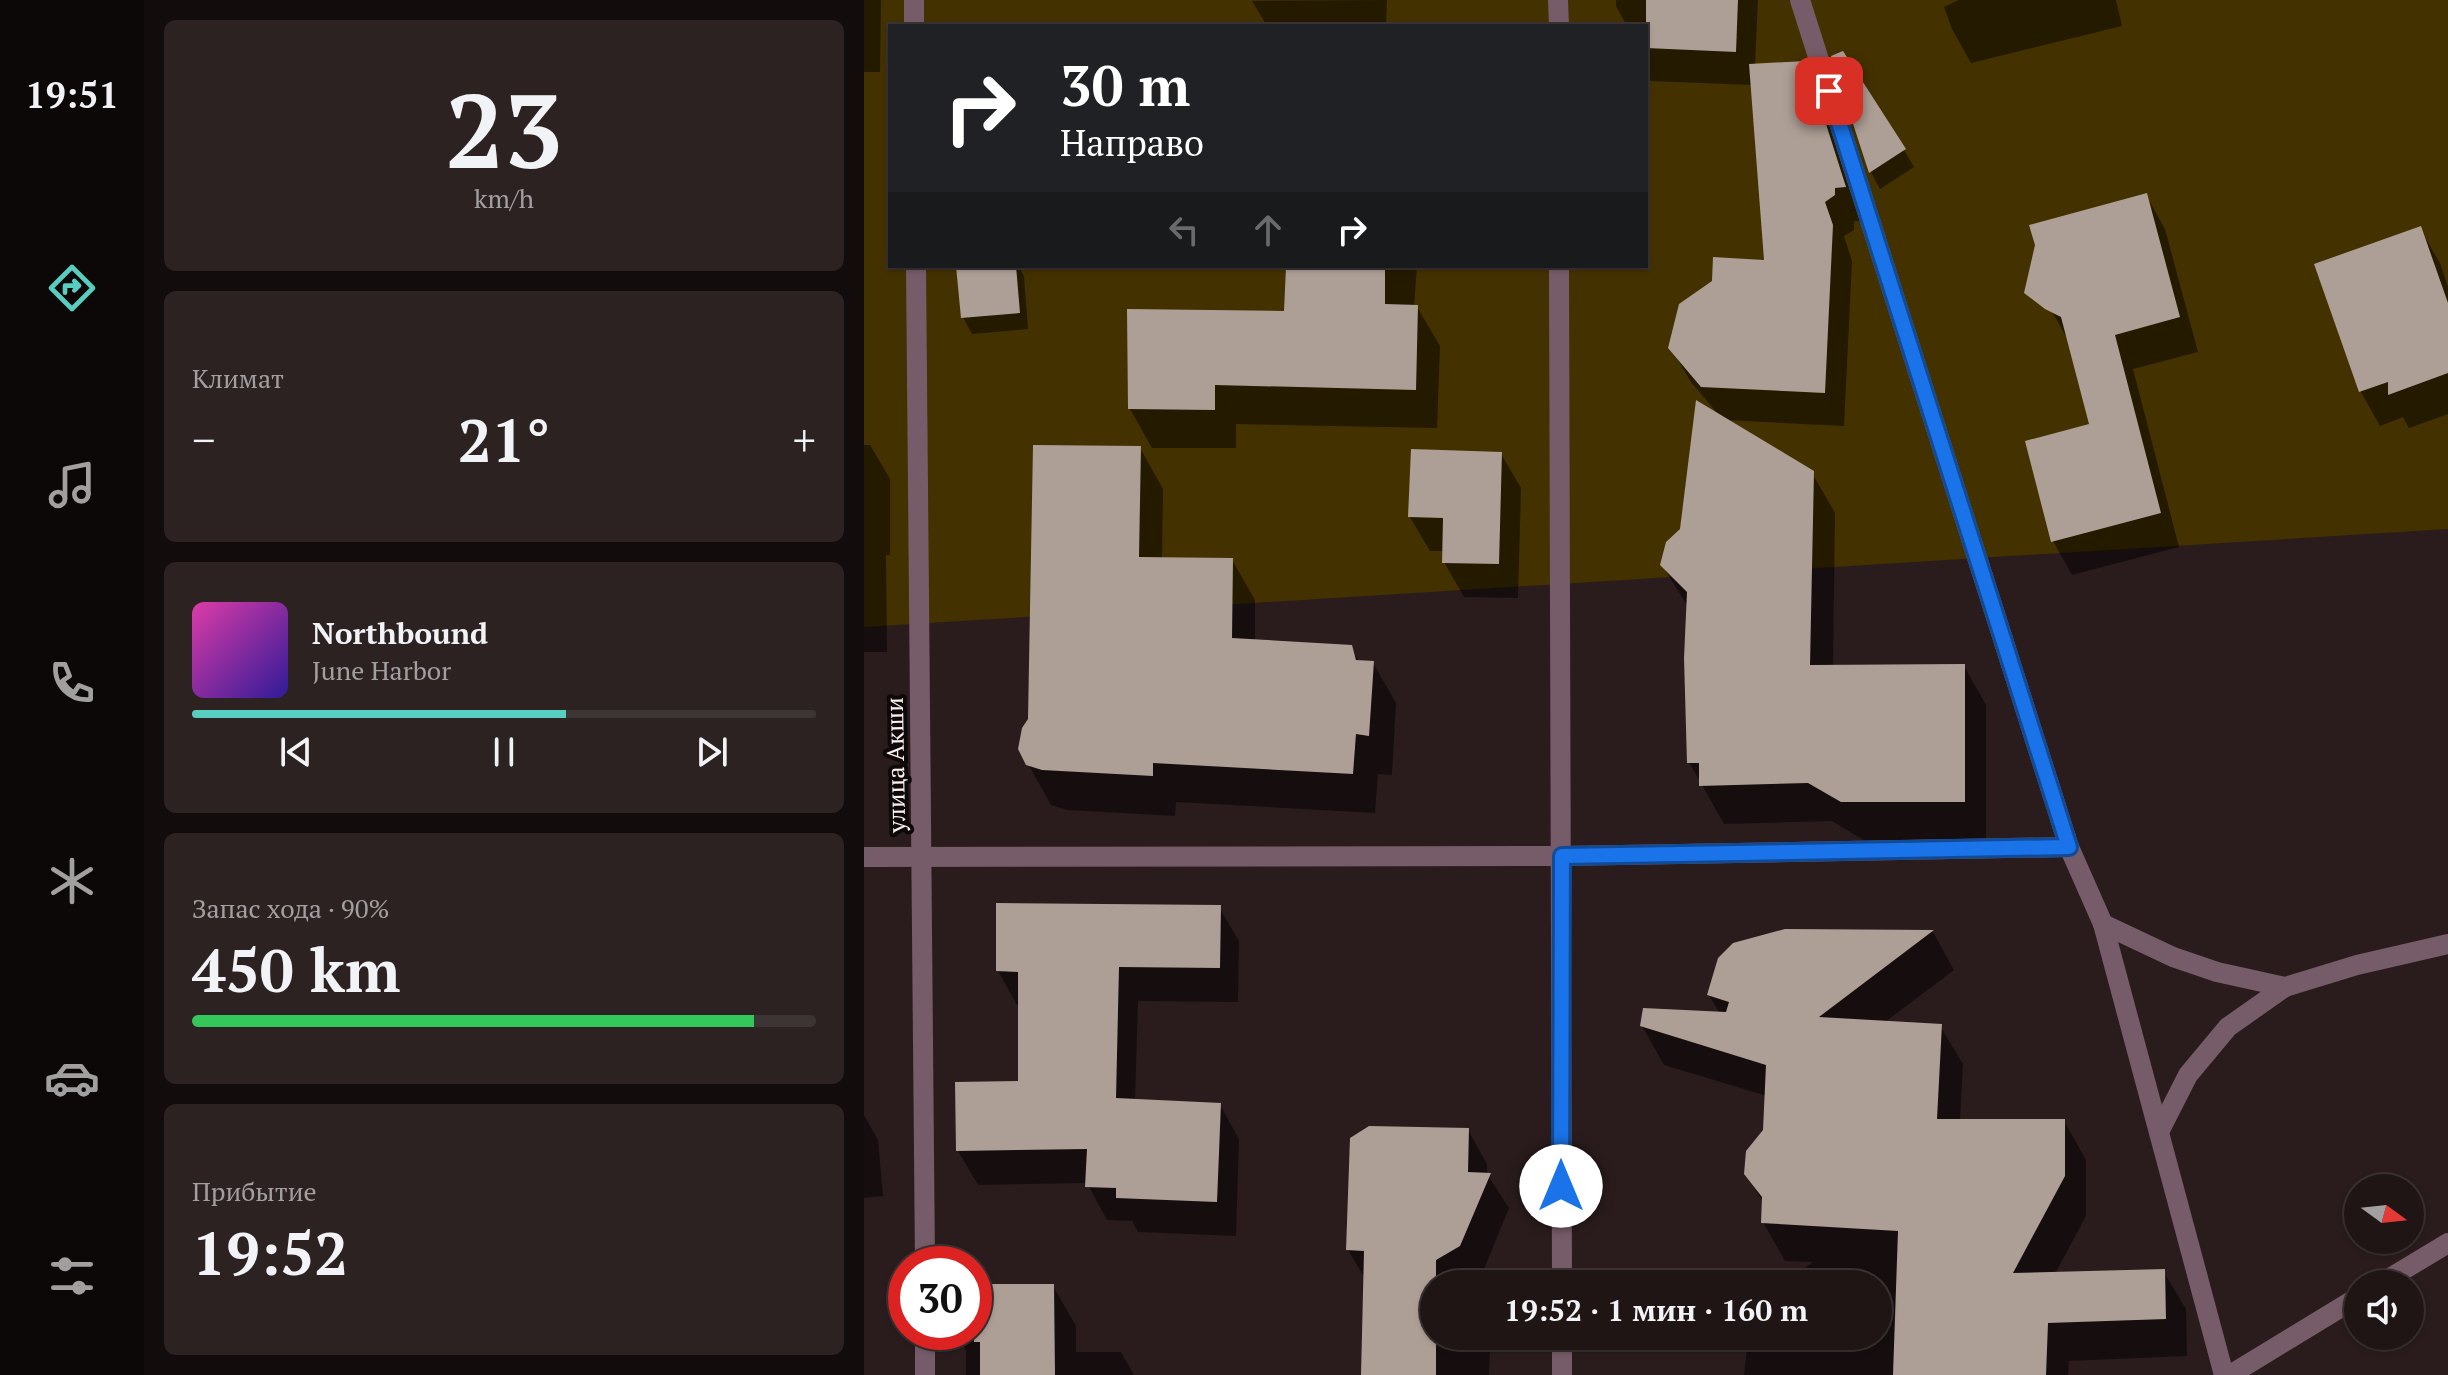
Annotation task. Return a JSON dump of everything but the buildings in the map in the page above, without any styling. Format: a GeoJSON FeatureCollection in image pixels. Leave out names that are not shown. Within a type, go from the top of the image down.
{"type":"FeatureCollection","features":[{"type":"Feature","properties":{"kind":"street"},"geometry":{"type":"LineString","coordinates":[[914,0],[914,24]]}},
{"type":"Feature","properties":{"kind":"street"},"geometry":{"type":"LineString","coordinates":[[1558,0],[1559,24]]}},
{"type":"Feature","properties":{"kind":"street"},"geometry":{"type":"LineString","coordinates":[[1800,0],[2069,847],[2103,924],[2227,1375],[2344,1305]]}},
{"type":"Feature","properties":{"kind":"street","name":"улица Акши"},"geometry":{"type":"LineString","coordinates":[[916,268],[925,1246]]}},
{"type":"Feature","properties":{"kind":"street"},"geometry":{"type":"LineString","coordinates":[[1559,268],[1562,1270]]}},
{"type":"Feature","properties":{"kind":"street"},"geometry":{"type":"LineString","coordinates":[[864,857],[1562,856],[2069,847]]}},
{"type":"Feature","properties":{"kind":"street"},"geometry":{"type":"LineString","coordinates":[[2103,924],[2173,957],[2217,972],[2285,987]]}},
{"type":"Feature","properties":{"kind":"street"},"geometry":{"type":"LineString","coordinates":[[2159,1132],[2188,1075],[2228,1027],[2285,987],[2357,965],[2448,944]]}},
{"type":"Feature","properties":{"kind":"street"},"geometry":{"type":"LineString","coordinates":[[2403,1270],[2448,1243]]}},
{"type":"Feature","properties":{"kind":"street"},"geometry":{"type":"LineString","coordinates":[[925,1350],[925,1375]]}},
{"type":"Feature","properties":{"kind":"street"},"geometry":{"type":"LineString","coordinates":[[1562,1350],[1562,1375]]}},
{"type":"Feature","properties":{"kind":"shaded area"},"geometry":{"type":"Polygon","coordinates":[[[864,0],[2448,0],[2448,529],[864,627],[864,0]]]}},
{"type":"Feature","properties":{"kind":"route"},"geometry":{"type":"LineString","coordinates":[[1561,1186],[1562,856],[2069,847],[1829,91]]}}]}
